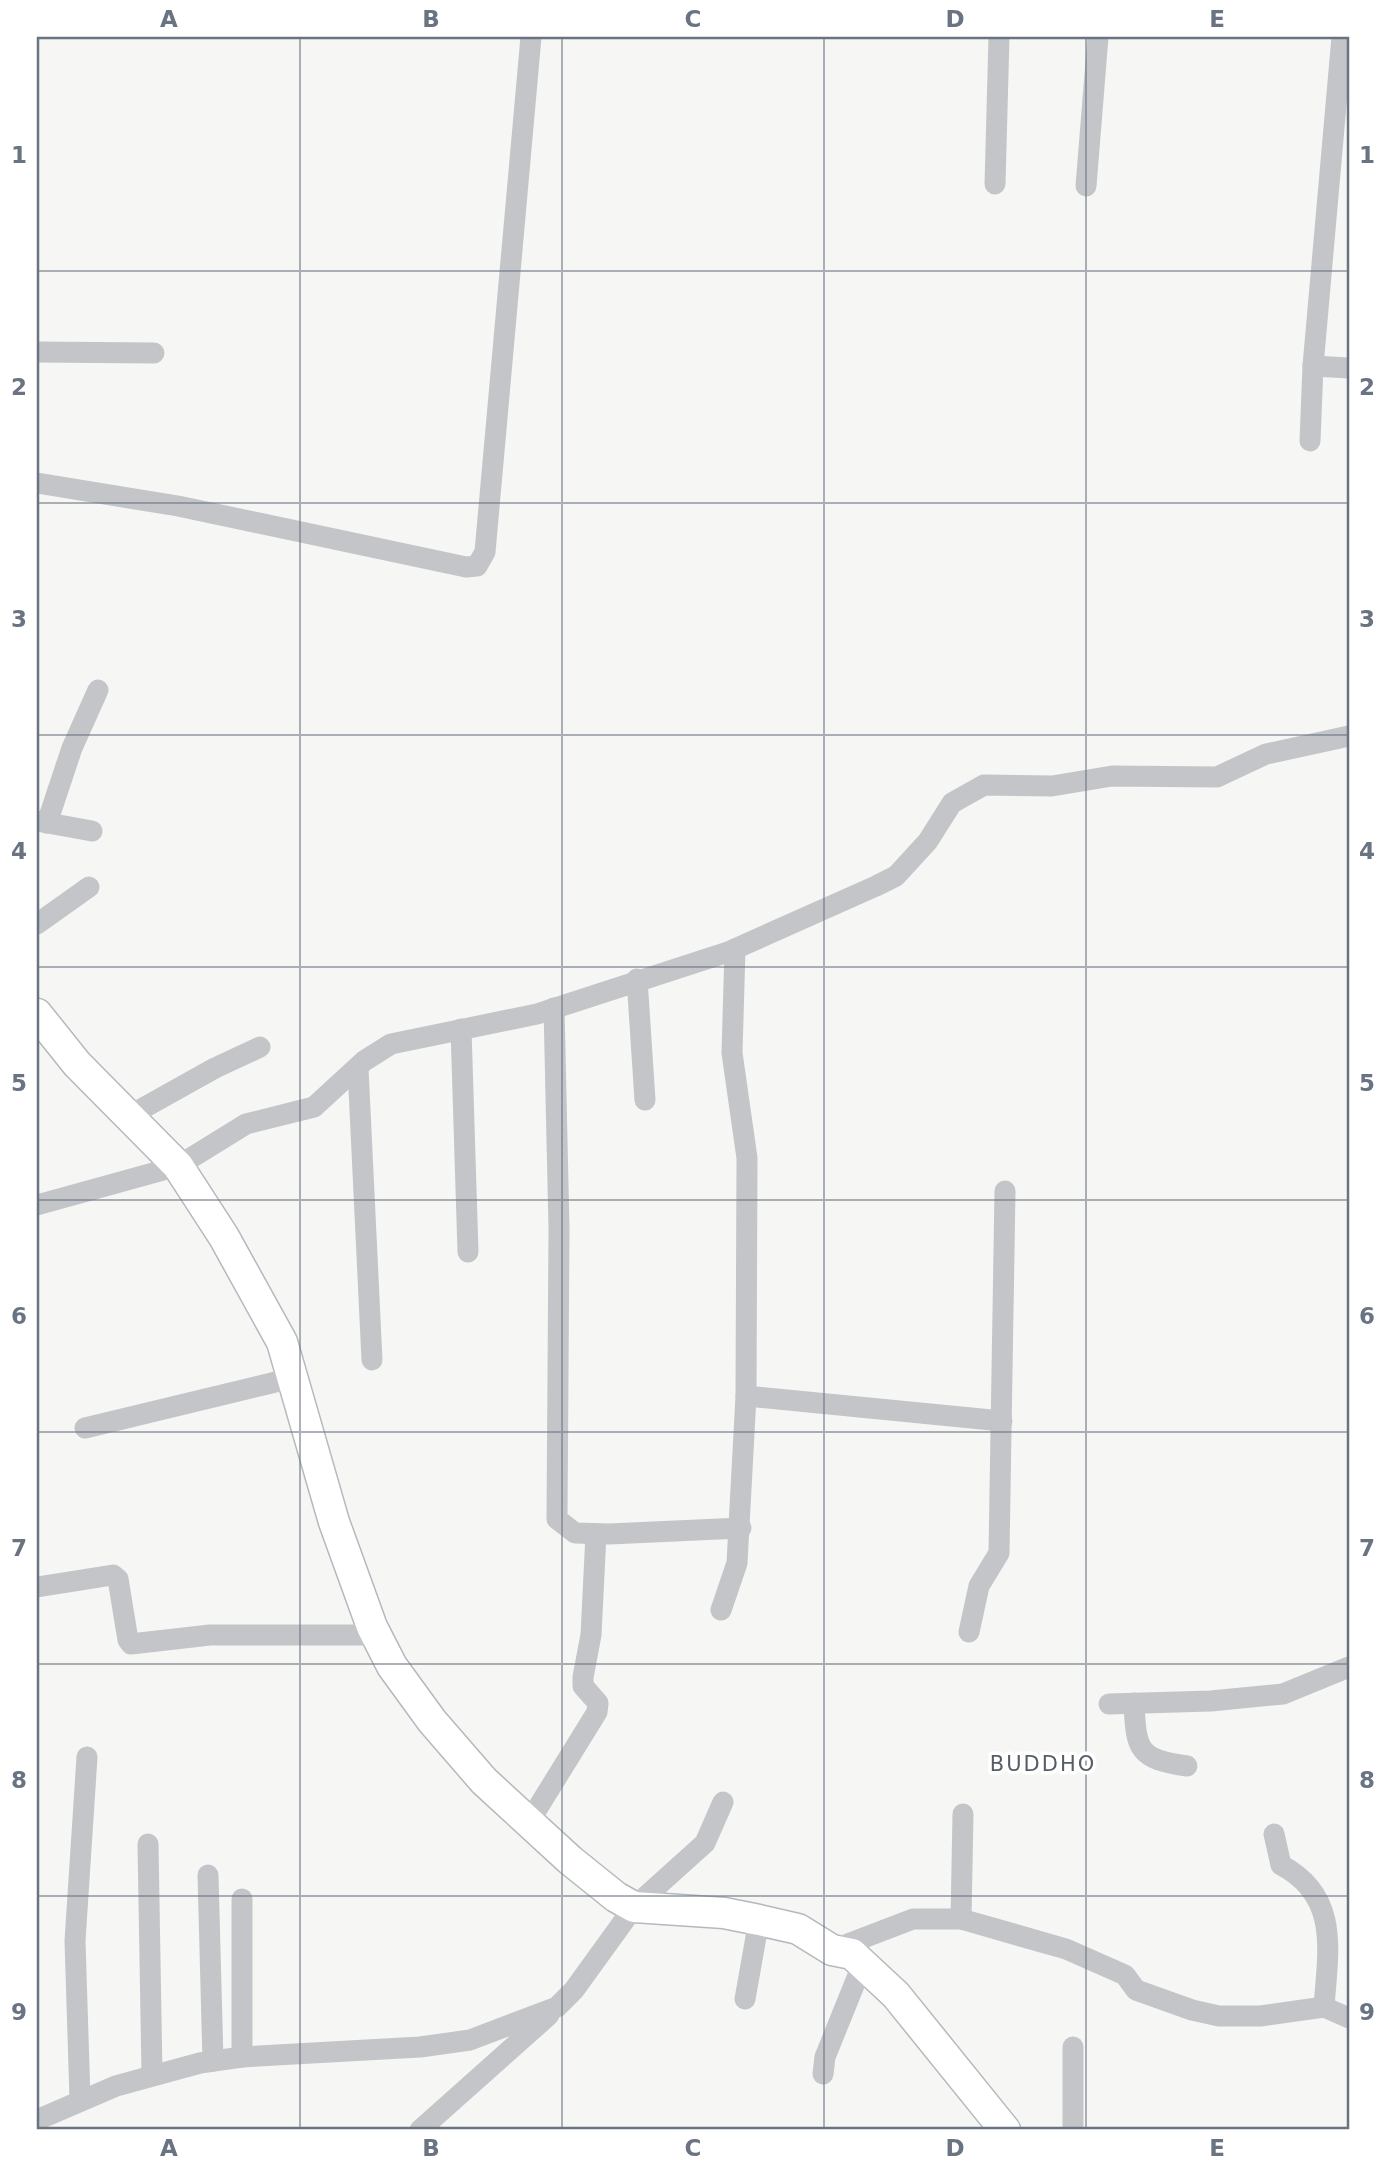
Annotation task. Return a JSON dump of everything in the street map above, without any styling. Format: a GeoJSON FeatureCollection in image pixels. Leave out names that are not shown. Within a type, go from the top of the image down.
{"type":"FeatureCollection","features":[{"type":"Feature","properties":{"kind":"street"},"geometry":{"type":"LineString","coordinates":[[37,483],[177,506],[466,567],[477,566],[485,552],[531,37]]}},
{"type":"Feature","properties":{"kind":"street"},"geometry":{"type":"LineString","coordinates":[[995,184],[999,37]]}},
{"type":"Feature","properties":{"kind":"street"},"geometry":{"type":"LineString","coordinates":[[1086,186],[1098,37]]}},
{"type":"Feature","properties":{"kind":"street"},"geometry":{"type":"LineString","coordinates":[[1310,441],[1312,366],[1341,146],[1342,37]]}},
{"type":"Feature","properties":{"kind":"street"},"geometry":{"type":"LineString","coordinates":[[37,352],[154,353]]}},
{"type":"Feature","properties":{"kind":"street"},"geometry":{"type":"LineString","coordinates":[[1312,366],[1349,368]]}},
{"type":"Feature","properties":{"kind":"street"},"geometry":{"type":"LineString","coordinates":[[92,831],[42,822],[98,690]]}},
{"type":"Feature","properties":{"kind":"street"},"geometry":{"type":"LineString","coordinates":[[37,1205],[178,1166],[246,1124],[322,1103],[358,1068],[391,1044],[554,1008],[735,948],[896,876],[928,841],[952,803],[984,785],[1052,786],[1112,776],[1217,776],[1279,750],[1349,736]]}},
{"type":"Feature","properties":{"kind":"street"},"geometry":{"type":"LineString","coordinates":[[37,924],[89,887]]}},
{"type":"Feature","properties":{"kind":"street"},"geometry":{"type":"LineString","coordinates":[[721,1610],[737,1563],[741,1528],[746,1396],[747,1158],[732,1053],[735,948]]}},
{"type":"Feature","properties":{"kind":"street"},"geometry":{"type":"LineString","coordinates":[[638,979],[645,1100]]}},
{"type":"Feature","properties":{"kind":"street"},"geometry":{"type":"LineString","coordinates":[[554,1008],[559,1228],[557,1519],[575,1533],[741,1528]]}},
{"type":"Feature","properties":{"kind":"street"},"geometry":{"type":"LineString","coordinates":[[37,1014],[78,1064],[178,1166],[224,1237],[282,1342],[334,1522],[376,1635],[392,1666],[432,1721],[484,1781],[615,1897],[634,1908],[724,1913],[759,1920],[798,1929],[832,1950],[852,1954],[896,1994],[1005,2130]]}},
{"type":"Feature","properties":{"kind":"street"},"geometry":{"type":"LineString","coordinates":[[461,1029],[468,1252]]}},
{"type":"Feature","properties":{"kind":"street"},"geometry":{"type":"LineString","coordinates":[[129,1116],[260,1046]]}},
{"type":"Feature","properties":{"kind":"street"},"geometry":{"type":"LineString","coordinates":[[358,1068],[372,1360]]}},
{"type":"Feature","properties":{"kind":"street"},"geometry":{"type":"LineString","coordinates":[[970,1632],[973,1605],[979,1586],[999,1553],[1004,1191]]}},
{"type":"Feature","properties":{"kind":"street"},"geometry":{"type":"LineString","coordinates":[[85,1428],[292,1378]]}},
{"type":"Feature","properties":{"kind":"street"},"geometry":{"type":"LineString","coordinates":[[746,1396],[1002,1421]]}},
{"type":"Feature","properties":{"kind":"street"},"geometry":{"type":"LineString","coordinates":[[529,1822],[597,1712],[598,1703],[583,1686],[591,1635],[596,1534]]}},
{"type":"Feature","properties":{"kind":"street"},"geometry":{"type":"LineString","coordinates":[[37,1587],[113,1575],[118,1579],[128,1640],[131,1644],[210,1635],[376,1635]]}},
{"type":"Feature","properties":{"kind":"street"},"geometry":{"type":"LineString","coordinates":[[1108,1704],[1211,1701],[1283,1694],[1349,1667]]}},
{"type":"Feature","properties":{"kind":"street"},"geometry":{"type":"LineString","coordinates":[[1135,1703],[1136,1740],[1147,1754],[1162,1762],[1187,1766]]}},
{"type":"Feature","properties":{"kind":"street"},"geometry":{"type":"LineString","coordinates":[[80,2099],[75,1941],[88,1757]]}},
{"type":"Feature","properties":{"kind":"street"},"geometry":{"type":"LineString","coordinates":[[420,2130],[574,1990],[634,1908],[705,1843],[723,1802]]}},
{"type":"Feature","properties":{"kind":"street"},"geometry":{"type":"LineString","coordinates":[[961,1919],[963,1814]]}},
{"type":"Feature","properties":{"kind":"street"},"geometry":{"type":"LineString","coordinates":[[1274,1834],[1281,1865],[1308,1883],[1321,1907],[1329,1946],[1324,2007]]}},
{"type":"Feature","properties":{"kind":"street"},"geometry":{"type":"LineString","coordinates":[[148,1844],[152,2076]]}},
{"type":"Feature","properties":{"kind":"street"},"geometry":{"type":"LineString","coordinates":[[208,1875],[213,2062]]}},
{"type":"Feature","properties":{"kind":"street"},"geometry":{"type":"LineString","coordinates":[[242,1899],[242,2057]]}},
{"type":"Feature","properties":{"kind":"street"},"geometry":{"type":"LineString","coordinates":[[832,1950],[913,1919],[961,1919],[1066,1949],[1125,1975],[1136,1990],[1192,2010],[1219,2016],[1259,2016],[1324,2007],[1349,2018]]}},
{"type":"Feature","properties":{"kind":"street"},"geometry":{"type":"LineString","coordinates":[[746,1999],[759,1920]]}},
{"type":"Feature","properties":{"kind":"street"},"geometry":{"type":"LineString","coordinates":[[823,2074],[825,2057],[863,1964]]}},
{"type":"Feature","properties":{"kind":"street"},"geometry":{"type":"LineString","coordinates":[[37,2120],[80,2099],[152,2076],[213,2062],[242,2057],[420,2048],[470,2040],[557,2007]]}},
{"type":"Feature","properties":{"kind":"street"},"geometry":{"type":"LineString","coordinates":[[1073,2047],[1073,2130]]}},
{"type":"Feature","properties":{"kind":"district","name":"BUDDHO"},"geometry":{"type":"Point","coordinates":[1043,1764]}}]}
